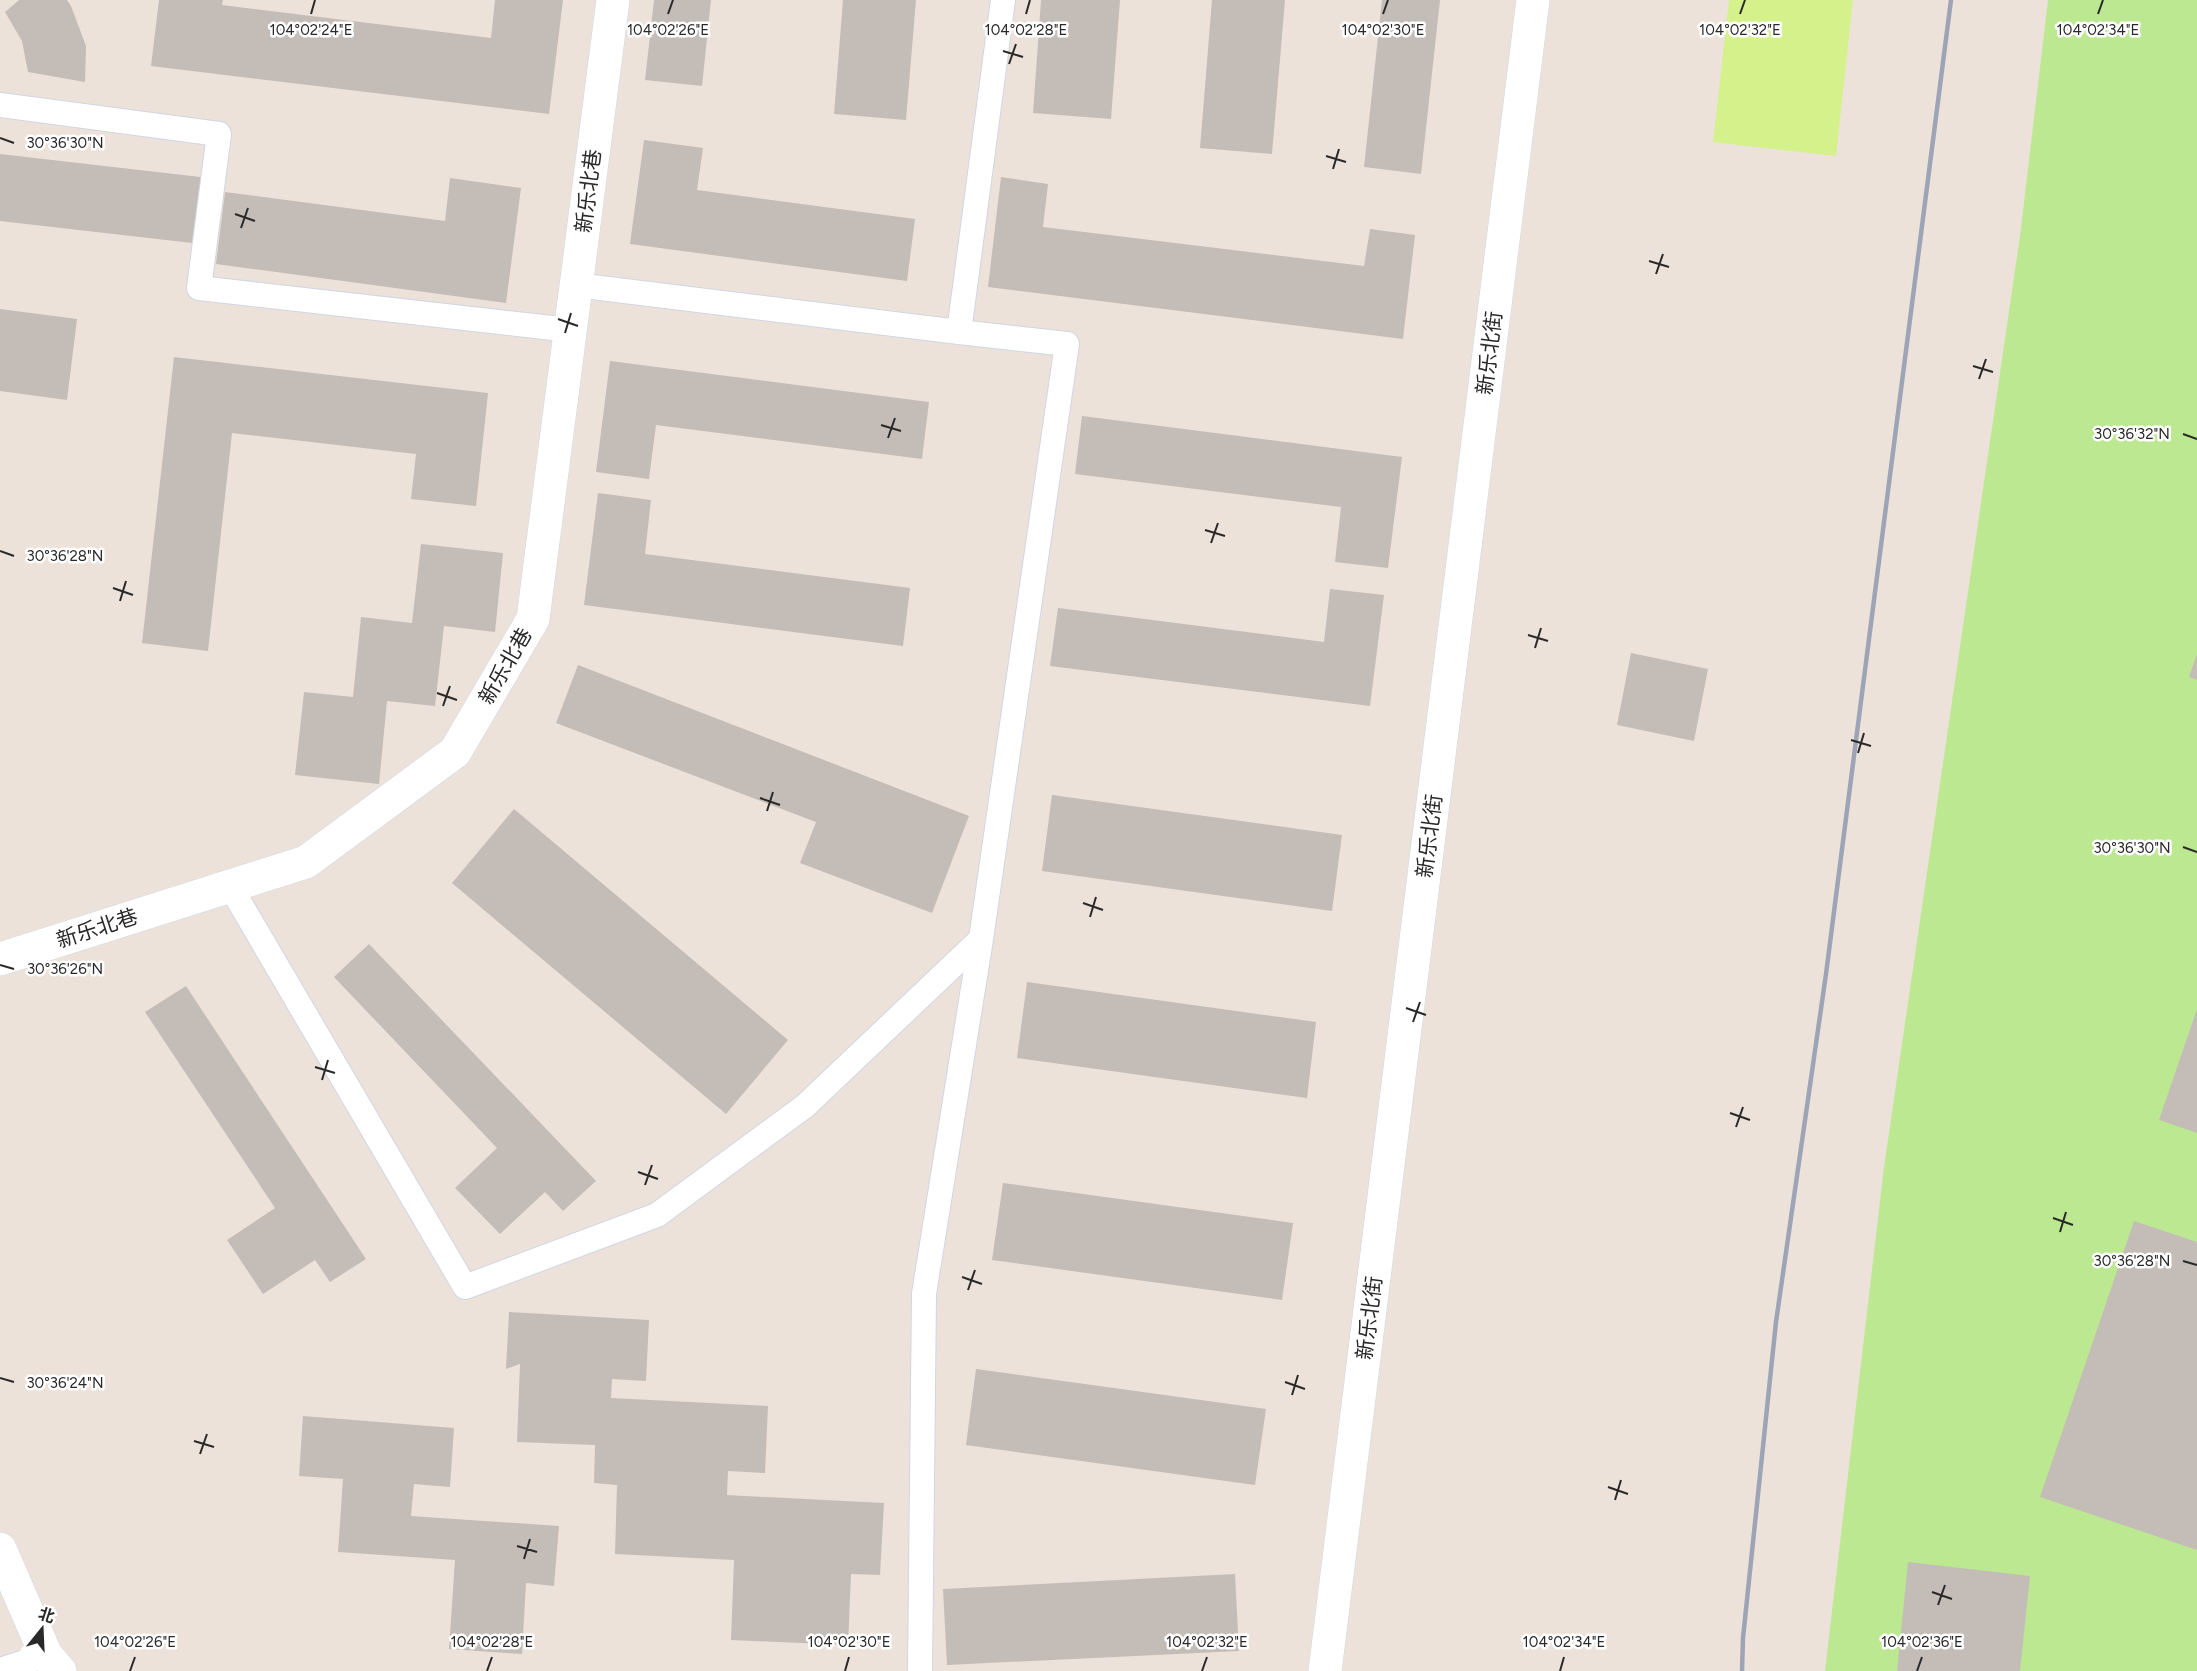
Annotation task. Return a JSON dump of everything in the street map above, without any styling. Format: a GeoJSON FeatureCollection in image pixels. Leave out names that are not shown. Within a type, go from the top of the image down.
{"type":"FeatureCollection","features":[{"type":"Feature","properties":{"kind":"street","name":"新乐北巷"},"geometry":{"type":"LineString","coordinates":[[0,959],[306,862],[455,752],[533,619],[613,0]]}},
{"type":"Feature","properties":{"kind":"street","name":"新乐北街"},"geometry":{"type":"LineString","coordinates":[[1325,1671],[1533,0]]}},
{"type":"Feature","properties":{"kind":"street"},"geometry":{"type":"LineString","coordinates":[[0,1549],[53,1663]]}},
{"type":"Feature","properties":{"kind":"lane"},"geometry":{"type":"LineString","coordinates":[[959,332],[1003,0]]}},
{"type":"Feature","properties":{"kind":"lane"},"geometry":{"type":"LineString","coordinates":[[0,105],[219,134],[199,288],[570,330]]}},
{"type":"Feature","properties":{"kind":"lane"},"geometry":{"type":"LineString","coordinates":[[576,285],[1067,344],[981,939],[924,1294],[920,1671]]}},
{"type":"Feature","properties":{"kind":"lane"},"geometry":{"type":"LineString","coordinates":[[230,886],[465,1287],[657,1215],[804,1106],[981,939]]}},
{"type":"Feature","properties":{"kind":"lane"},"geometry":{"type":"LineString","coordinates":[[0,1670],[53,1663]]}},
{"type":"Feature","properties":{"kind":"green space"},"geometry":{"type":"Polygon","coordinates":[[[1729,0],[1853,0],[1836,156],[1713,142],[1729,0]]]}},
{"type":"Feature","properties":{"kind":"green space"},"geometry":{"type":"Polygon","coordinates":[[[2048,0],[2197,0],[2197,1671],[1825,1671],[1884,1167],[2020,236],[2048,0]]]}},
{"type":"Feature","properties":{"kind":"building"},"geometry":{"type":"Polygon","coordinates":[[[19,0],[67,0],[86,46],[85,82],[28,72],[22,41],[5,12],[19,0]]]}},
{"type":"Feature","properties":{"kind":"building"},"geometry":{"type":"Polygon","coordinates":[[[159,0],[223,0],[222,5],[491,38],[495,0],[563,0],[549,114],[151,66],[159,0]]]}},
{"type":"Feature","properties":{"kind":"building"},"geometry":{"type":"Polygon","coordinates":[[[654,0],[711,0],[702,86],[645,80],[654,0]]]}},
{"type":"Feature","properties":{"kind":"building"},"geometry":{"type":"Polygon","coordinates":[[[843,0],[916,0],[906,120],[834,114],[843,0]]]}},
{"type":"Feature","properties":{"kind":"building"},"geometry":{"type":"Polygon","coordinates":[[[1041,0],[1120,0],[1111,119],[1033,113],[1041,0]]]}},
{"type":"Feature","properties":{"kind":"building"},"geometry":{"type":"Polygon","coordinates":[[[1212,0],[1285,0],[1272,154],[1200,148],[1212,0]]]}},
{"type":"Feature","properties":{"kind":"building"},"geometry":{"type":"Polygon","coordinates":[[[1382,0],[1440,0],[1421,174],[1364,167],[1382,0]]]}},
{"type":"Feature","properties":{"kind":"building"},"geometry":{"type":"Polygon","coordinates":[[[644,140],[703,148],[697,190],[915,219],[907,281],[630,244],[644,140]]]}},
{"type":"Feature","properties":{"kind":"building"},"geometry":{"type":"Polygon","coordinates":[[[0,154],[209,178],[201,244],[0,221],[0,154]]]}},
{"type":"Feature","properties":{"kind":"building"},"geometry":{"type":"Polygon","coordinates":[[[1001,177],[1048,184],[1043,227],[1364,266],[1370,229],[1415,235],[1403,339],[988,287],[1001,177]]]}},
{"type":"Feature","properties":{"kind":"building"},"geometry":{"type":"Polygon","coordinates":[[[450,178],[521,188],[506,303],[216,264],[225,192],[445,221],[450,178]]]}},
{"type":"Feature","properties":{"kind":"building"},"geometry":{"type":"Polygon","coordinates":[[[0,309],[77,319],[67,400],[0,391],[0,309]]]}},
{"type":"Feature","properties":{"kind":"building"},"geometry":{"type":"Polygon","coordinates":[[[174,357],[488,393],[476,506],[411,499],[416,454],[232,433],[208,651],[142,643],[174,357]]]}},
{"type":"Feature","properties":{"kind":"building"},"geometry":{"type":"Polygon","coordinates":[[[610,361],[929,402],[922,459],[656,425],[649,479],[596,472],[610,361]]]}},
{"type":"Feature","properties":{"kind":"building"},"geometry":{"type":"Polygon","coordinates":[[[1082,416],[1402,457],[1388,568],[1335,562],[1341,507],[1075,474],[1082,416]]]}},
{"type":"Feature","properties":{"kind":"building"},"geometry":{"type":"Polygon","coordinates":[[[598,493],[651,500],[645,554],[910,588],[903,646],[584,605],[598,493]]]}},
{"type":"Feature","properties":{"kind":"building"},"geometry":{"type":"Polygon","coordinates":[[[421,544],[503,553],[495,632],[444,626],[435,706],[387,701],[379,784],[295,775],[304,692],[353,697],[361,617],[412,623],[421,544]]]}},
{"type":"Feature","properties":{"kind":"building"},"geometry":{"type":"Polygon","coordinates":[[[1330,589],[1384,595],[1370,706],[1050,666],[1058,608],[1324,642],[1330,589]]]}},
{"type":"Feature","properties":{"kind":"building"},"geometry":{"type":"Polygon","coordinates":[[[1631,653],[1708,669],[1694,741],[1617,725],[1631,653]]]}},
{"type":"Feature","properties":{"kind":"building"},"geometry":{"type":"Polygon","coordinates":[[[2197,654],[2197,680],[2189,677],[2197,654]]]}},
{"type":"Feature","properties":{"kind":"building"},"geometry":{"type":"Polygon","coordinates":[[[578,665],[969,816],[932,913],[800,863],[816,822],[556,723],[578,665]]]}},
{"type":"Feature","properties":{"kind":"building"},"geometry":{"type":"Polygon","coordinates":[[[1052,795],[1342,835],[1332,911],[1042,871],[1052,795]]]}},
{"type":"Feature","properties":{"kind":"building"},"geometry":{"type":"Polygon","coordinates":[[[514,809],[788,1040],[726,1114],[452,883],[514,809]]]}},
{"type":"Feature","properties":{"kind":"building"},"geometry":{"type":"Polygon","coordinates":[[[369,944],[596,1181],[563,1211],[545,1192],[500,1234],[455,1188],[497,1148],[334,977],[369,944]]]}},
{"type":"Feature","properties":{"kind":"building"},"geometry":{"type":"Polygon","coordinates":[[[1027,982],[1316,1022],[1307,1098],[1017,1058],[1027,982]]]}},
{"type":"Feature","properties":{"kind":"building"},"geometry":{"type":"Polygon","coordinates":[[[186,986],[366,1259],[330,1282],[315,1260],[263,1294],[227,1240],[275,1208],[145,1012],[186,986]]]}},
{"type":"Feature","properties":{"kind":"building"},"geometry":{"type":"Polygon","coordinates":[[[2197,1009],[2197,1133],[2159,1120],[2197,1009]]]}},
{"type":"Feature","properties":{"kind":"building"},"geometry":{"type":"Polygon","coordinates":[[[1003,1183],[1293,1223],[1282,1300],[992,1260],[1003,1183]]]}},
{"type":"Feature","properties":{"kind":"building"},"geometry":{"type":"Polygon","coordinates":[[[2134,1221],[2197,1242],[2197,1550],[2040,1497],[2134,1221]]]}},
{"type":"Feature","properties":{"kind":"building"},"geometry":{"type":"Polygon","coordinates":[[[509,1312],[649,1320],[646,1381],[612,1379],[611,1398],[768,1406],[765,1473],[728,1471],[727,1495],[884,1503],[880,1575],[851,1574],[848,1645],[731,1640],[734,1560],[615,1554],[617,1485],[594,1483],[595,1445],[517,1442],[520,1364],[506,1369],[509,1312]]]}},
{"type":"Feature","properties":{"kind":"building"},"geometry":{"type":"Polygon","coordinates":[[[976,1369],[1266,1409],[1255,1485],[966,1445],[976,1369]]]}},
{"type":"Feature","properties":{"kind":"building"},"geometry":{"type":"Polygon","coordinates":[[[303,1416],[454,1428],[450,1487],[414,1484],[411,1516],[559,1526],[554,1586],[526,1583],[522,1654],[449,1649],[455,1560],[338,1552],[343,1479],[299,1476],[303,1416]]]}},
{"type":"Feature","properties":{"kind":"building"},"geometry":{"type":"Polygon","coordinates":[[[1908,1562],[2030,1576],[2020,1671],[1897,1671],[1908,1562]]]}},
{"type":"Feature","properties":{"kind":"building"},"geometry":{"type":"Polygon","coordinates":[[[1235,1574],[1239,1651],[947,1665],[943,1589],[1235,1574]]]}},
{"type":"Feature","properties":{"kind":"railway"},"geometry":{"type":"LineString","coordinates":[[1742,1671],[1743,1638],[1776,1322],[1826,974],[1951,0]]}}]}
